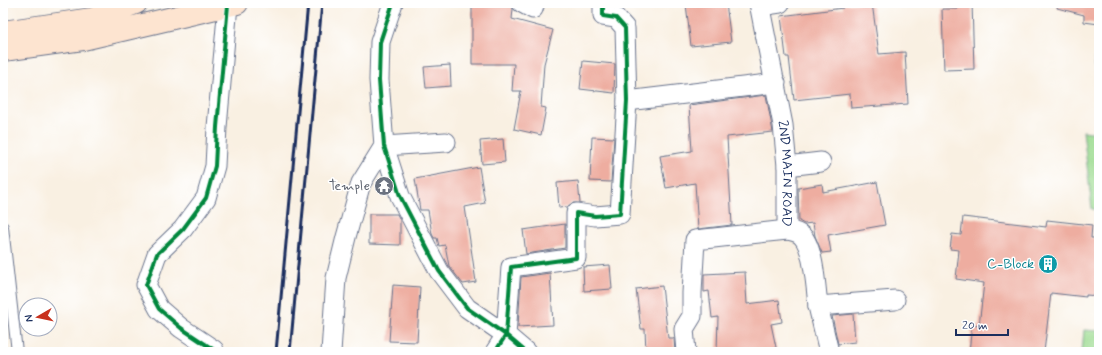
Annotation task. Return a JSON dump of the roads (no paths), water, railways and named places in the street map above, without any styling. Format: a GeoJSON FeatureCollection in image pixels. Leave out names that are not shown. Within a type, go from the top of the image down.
{"type":"FeatureCollection","features":[{"type":"Feature","properties":{"kind":"main road"},"geometry":{"type":"LineString","coordinates":[[3,18],[48,13],[95,3]]}},
{"type":"Feature","properties":{"kind":"main road"},"geometry":{"type":"LineString","coordinates":[[3,32],[92,19],[136,3]]}},
{"type":"Feature","properties":{"kind":"main road"},"geometry":{"type":"LineString","coordinates":[[3,50],[83,39],[173,10],[232,4]]}},
{"type":"Feature","properties":{"kind":"street"},"geometry":{"type":"LineString","coordinates":[[393,3],[380,42],[379,80],[384,146],[400,196],[439,271],[467,308],[506,335],[526,352]]}},
{"type":"Feature","properties":{"kind":"street"},"geometry":{"type":"LineString","coordinates":[[522,3],[533,9],[535,3]]}},
{"type":"Feature","properties":{"kind":"street"},"geometry":{"type":"LineString","coordinates":[[495,352],[506,335],[511,267],[576,258],[576,213],[595,216],[620,214],[627,101],[625,28],[616,18],[603,16],[603,3]]}},
{"type":"Feature","properties":{"kind":"street"},"geometry":{"type":"LineString","coordinates":[[760,4],[780,3]]}},
{"type":"Feature","properties":{"kind":"street"},"geometry":{"type":"LineString","coordinates":[[214,350],[181,328],[159,309],[146,285],[157,254],[183,229],[206,198],[210,185],[215,166],[217,119],[232,4]]}},
{"type":"Feature","properties":{"kind":"street","name":"2ND MAIN ROAD"},"geometry":{"type":"LineString","coordinates":[[760,4],[783,125],[787,166],[787,230],[802,237],[809,247],[818,306],[829,352]]}},
{"type":"Feature","properties":{"kind":"street"},"geometry":{"type":"LineString","coordinates":[[627,101],[776,83]]}},
{"type":"Feature","properties":{"kind":"street"},"geometry":{"type":"LineString","coordinates":[[384,146],[446,142]]}},
{"type":"Feature","properties":{"kind":"street"},"geometry":{"type":"LineString","coordinates":[[331,352],[336,278],[346,237],[361,183],[384,146]]}},
{"type":"Feature","properties":{"kind":"street"},"geometry":{"type":"LineString","coordinates":[[787,166],[821,162]]}},
{"type":"Feature","properties":{"kind":"street"},"geometry":{"type":"LineString","coordinates":[[686,352],[684,329],[692,316],[695,240],[787,230]]}},
{"type":"Feature","properties":{"kind":"street"},"geometry":{"type":"LineString","coordinates":[[818,306],[895,300]]}},
{"type":"Feature","properties":{"kind":"lane"},"geometry":{"type":"LineString","coordinates":[[3,227],[17,352]]}},
{"type":"Feature","properties":{"kind":"water"},"geometry":{"type":"Polygon","coordinates":[[[1099,57],[1099,108],[1094,58],[1099,57]]]}},
{"type":"Feature","properties":{"kind":"railway"},"geometry":{"type":"LineString","coordinates":[[276,352],[308,3]]}},
{"type":"Feature","properties":{"kind":"railway"},"geometry":{"type":"LineString","coordinates":[[290,352],[322,3]]}},
{"type":"Feature","properties":{"kind":"place","name":"Temple"},"geometry":{"type":"Point","coordinates":[384,186]}},
{"type":"Feature","properties":{"kind":"place","name":"C-Block"},"geometry":{"type":"Point","coordinates":[1048,264]}}]}
